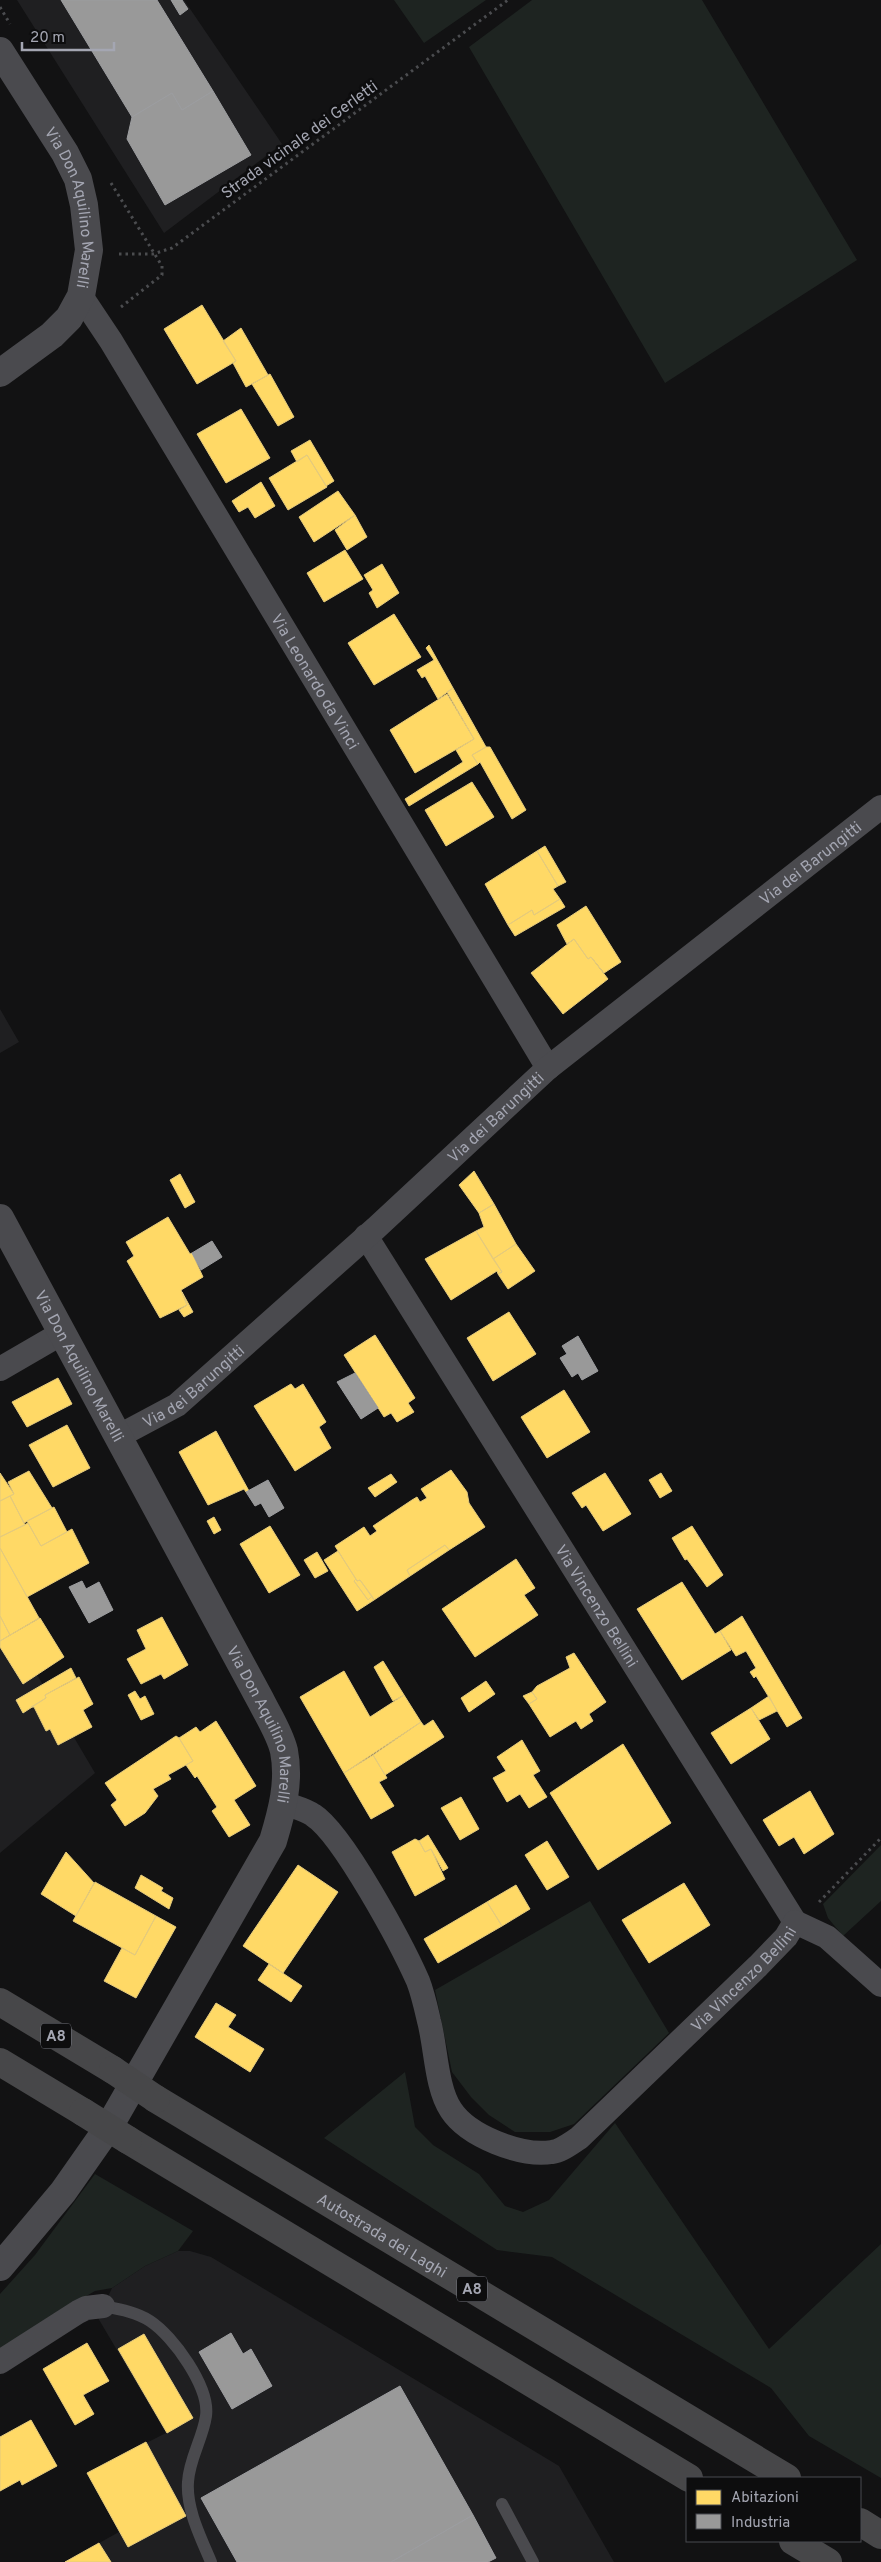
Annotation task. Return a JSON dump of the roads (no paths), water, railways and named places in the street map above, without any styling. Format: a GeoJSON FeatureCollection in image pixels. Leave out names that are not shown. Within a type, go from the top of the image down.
{"type":"FeatureCollection","features":[{"type":"Feature","properties":{"kind":"highway","name":"Autostrada dei Laghi"},"geometry":{"type":"LineString","coordinates":[[0,2002],[113,2070],[156,2099],[785,2477]]}},
{"type":"Feature","properties":{"kind":"highway"},"geometry":{"type":"LineString","coordinates":[[0,2062],[687,2477]]}},
{"type":"Feature","properties":{"kind":"highway"},"geometry":{"type":"LineString","coordinates":[[861,2523],[881,2535]]}},
{"type":"Feature","properties":{"kind":"highway"},"geometry":{"type":"LineString","coordinates":[[795,2542],[828,2562]]}},
{"type":"Feature","properties":{"kind":"street","name":"Via Don Aquilino Marelli"},"geometry":{"type":"LineString","coordinates":[[0,51],[65,153],[78,180],[84,205],[89,250],[81,296],[69,318],[52,335],[0,374]]}},
{"type":"Feature","properties":{"kind":"street","name":"Via Leonardo da Vinci"},"geometry":{"type":"LineString","coordinates":[[81,296],[111,341],[548,1068]]}},
{"type":"Feature","properties":{"kind":"street","name":"Via dei Barungitti"},"geometry":{"type":"LineString","coordinates":[[120,1436],[177,1405],[366,1236],[548,1068],[881,807]]}},
{"type":"Feature","properties":{"kind":"street","name":"Via Don Aquilino Marelli"},"geometry":{"type":"LineString","coordinates":[[0,1218],[120,1436],[274,1726],[284,1749],[286,1766],[284,1803],[273,1841],[110,2125],[63,2192],[0,2267]]}},
{"type":"Feature","properties":{"kind":"street","name":"Via Vincenzo Bellini"},"geometry":{"type":"LineString","coordinates":[[284,1803],[313,1815],[334,1837],[394,1934],[418,1983],[430,2024],[443,2090],[450,2109],[466,2127],[480,2135],[530,2153],[553,2152],[579,2138],[758,1966],[786,1937],[795,1922],[366,1236]]}},
{"type":"Feature","properties":{"kind":"street"},"geometry":{"type":"LineString","coordinates":[[0,1369],[62,1333]]}},
{"type":"Feature","properties":{"kind":"street"},"geometry":{"type":"LineString","coordinates":[[795,1922],[827,1937],[881,1985]]}},
{"type":"Feature","properties":{"kind":"street"},"geometry":{"type":"LineString","coordinates":[[0,2362],[78,2312],[86,2308],[102,2306]]}},
{"type":"Feature","properties":{"kind":"lane"},"geometry":{"type":"LineString","coordinates":[[102,2306],[124,2310],[149,2320],[170,2340],[186,2360],[205,2395],[206,2416],[188,2482],[189,2498],[198,2530],[211,2562]]}},
{"type":"Feature","properties":{"kind":"lane"},"geometry":{"type":"LineString","coordinates":[[502,2504],[533,2562]]}}]}
